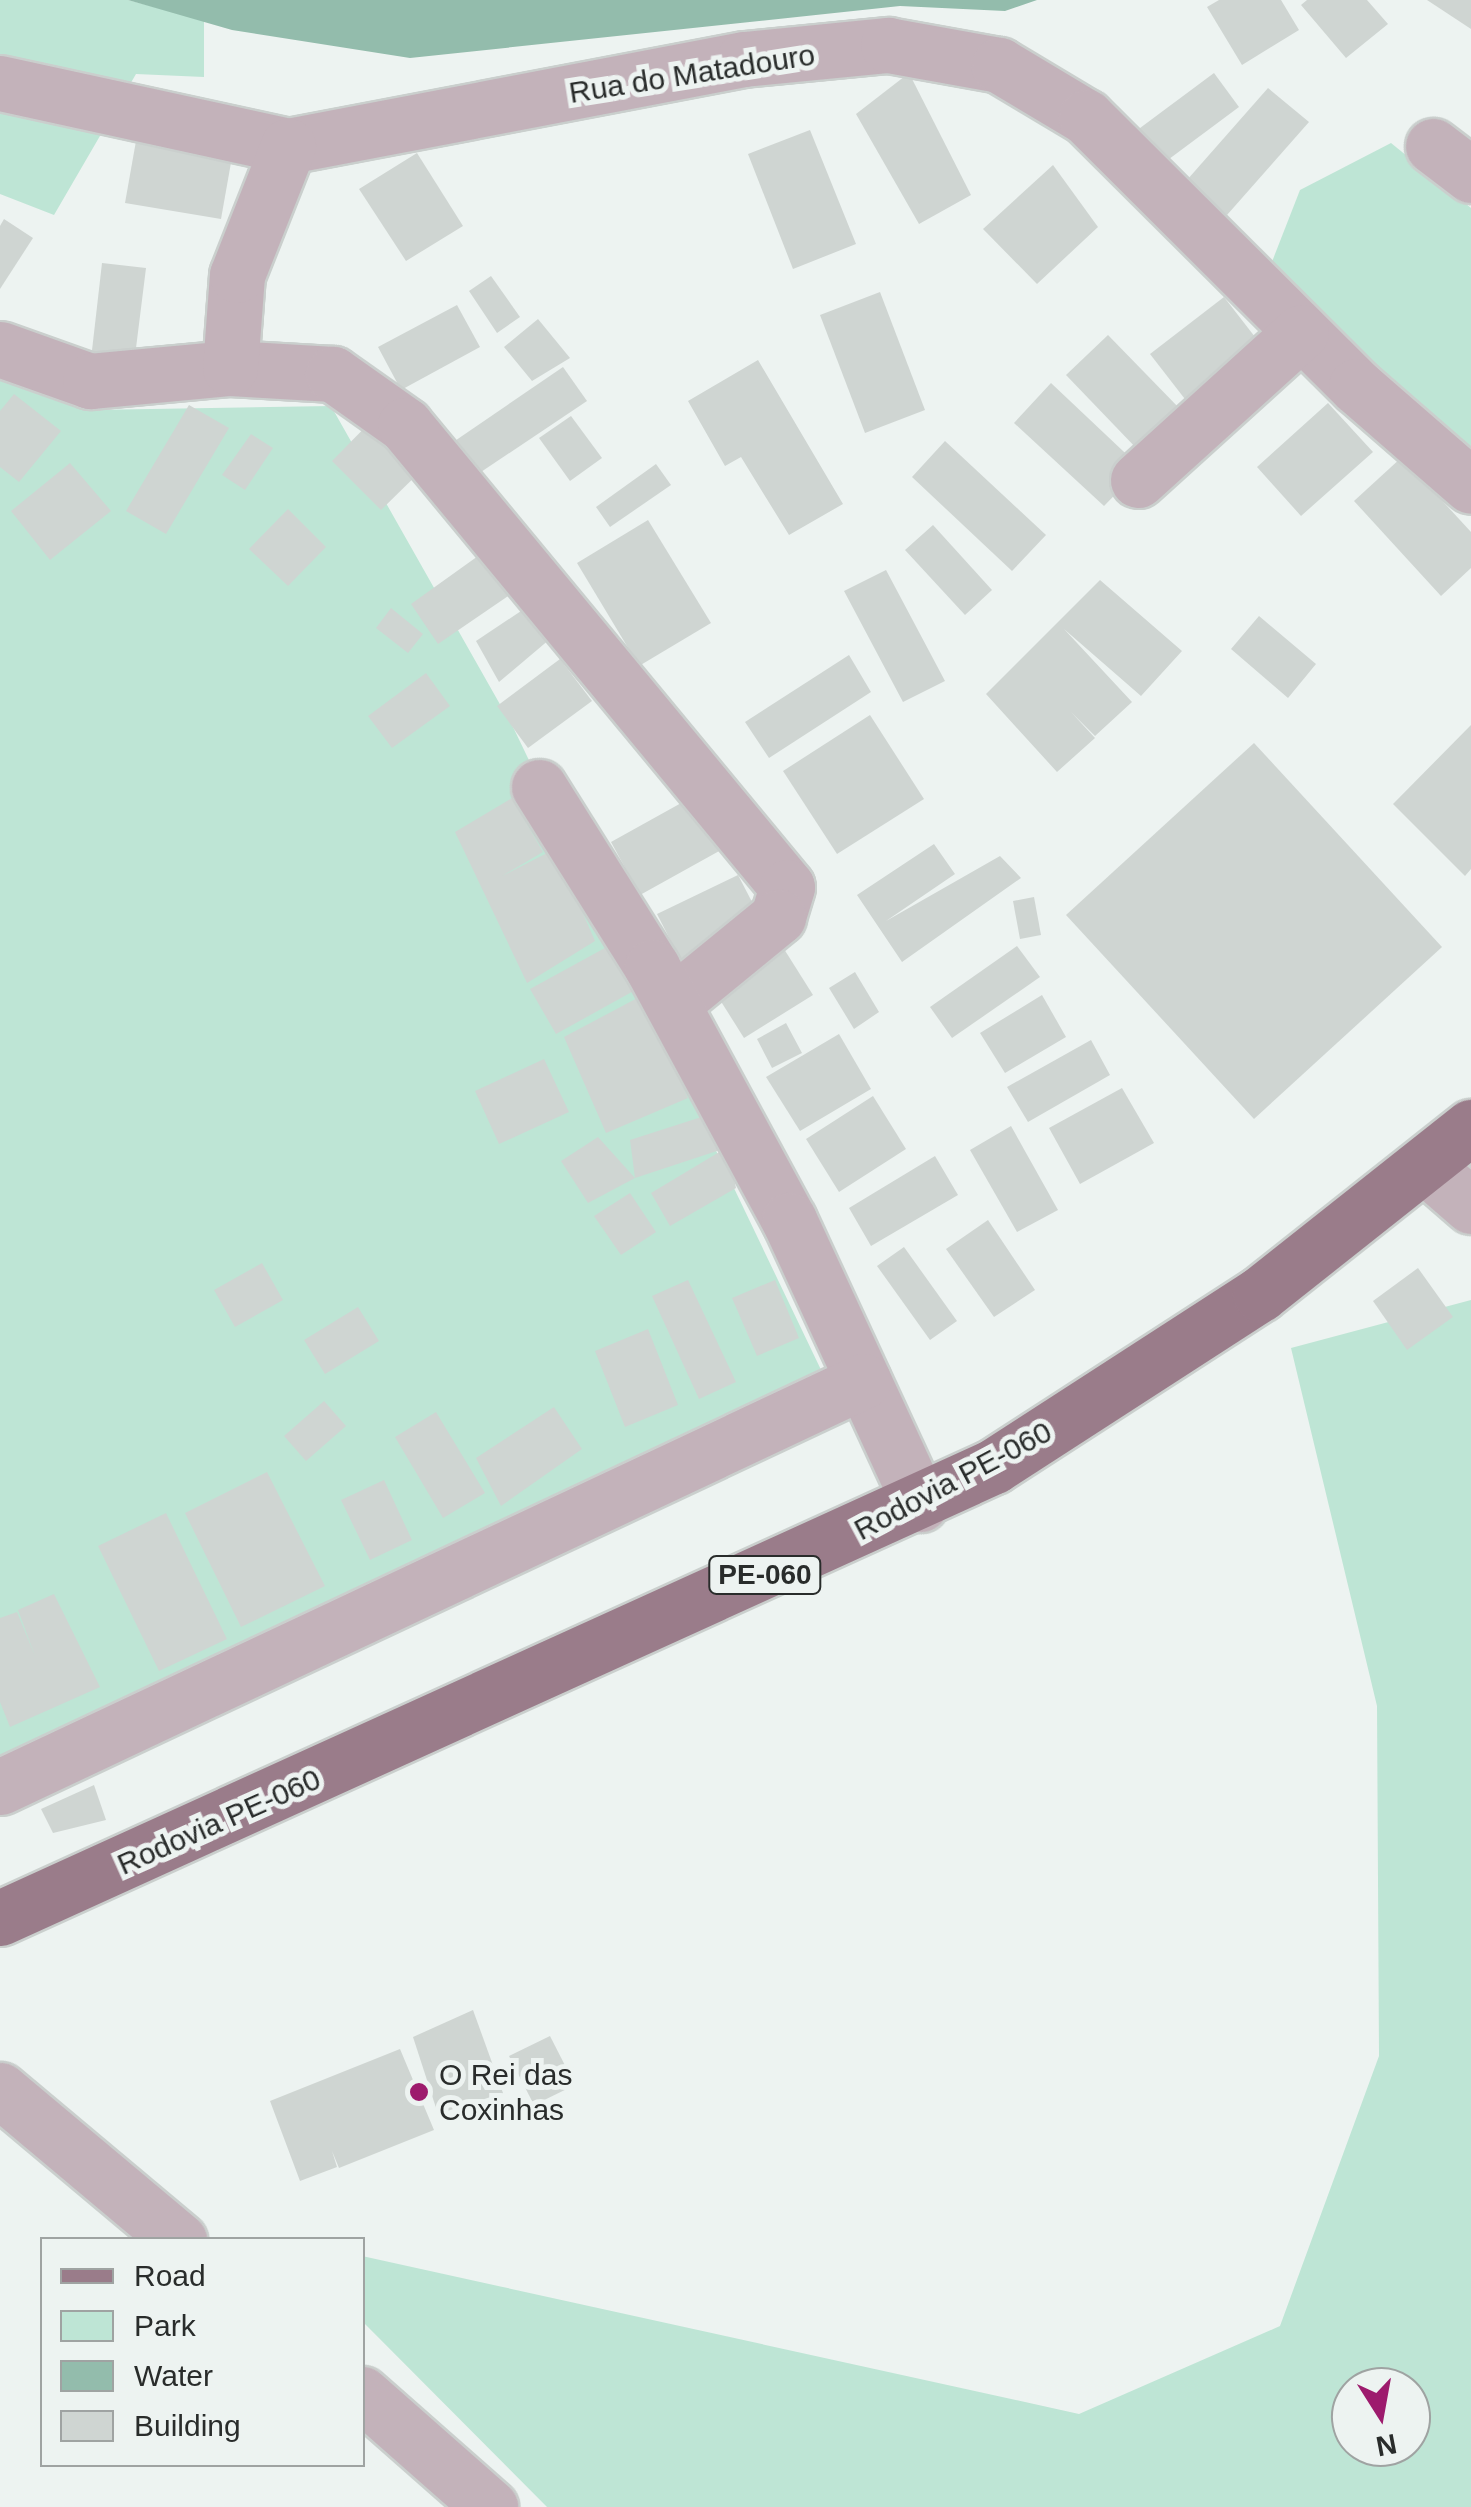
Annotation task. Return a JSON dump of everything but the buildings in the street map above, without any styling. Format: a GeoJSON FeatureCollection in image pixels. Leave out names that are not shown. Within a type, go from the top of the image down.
{"type":"FeatureCollection","features":[{"type":"Feature","properties":{"kind":"main road","name":"Rodovia PE-060"},"geometry":{"type":"LineString","coordinates":[[0,1918],[920,1504],[1178,1349],[1426,1166],[1471,1127]]}},
{"type":"Feature","properties":{"kind":"street","name":"Rua do Matadouro"},"geometry":{"type":"LineString","coordinates":[[0,83],[288,146],[744,59],[888,45],[999,64],[1086,116],[1301,332],[1471,486]]}},
{"type":"Feature","properties":{"kind":"street"},"geometry":{"type":"LineString","coordinates":[[230,368],[237,276],[288,146]]}},
{"type":"Feature","properties":{"kind":"street"},"geometry":{"type":"LineString","coordinates":[[1138,480],[1301,332]]}},
{"type":"Feature","properties":{"kind":"street"},"geometry":{"type":"LineString","coordinates":[[0,349],[90,382],[230,368],[333,374],[368,391],[772,862],[788,887],[778,917],[673,1004]]}},
{"type":"Feature","properties":{"kind":"street"},"geometry":{"type":"LineString","coordinates":[[539,787],[673,1004],[920,1504]]}},
{"type":"Feature","properties":{"kind":"street"},"geometry":{"type":"LineString","coordinates":[[1426,1166],[1471,1206]]}},
{"type":"Feature","properties":{"kind":"street"},"geometry":{"type":"LineString","coordinates":[[0,1787],[862,1381]]}},
{"type":"Feature","properties":{"kind":"street"},"geometry":{"type":"LineString","coordinates":[[0,2090],[175,2237]]}},
{"type":"Feature","properties":{"kind":"street"},"geometry":{"type":"LineString","coordinates":[[365,2397],[490,2507]]}},
{"type":"Feature","properties":{"kind":"green space"},"geometry":{"type":"Polygon","coordinates":[[[0,0],[128,0],[204,20],[204,77],[136,74],[54,215],[0,194],[0,0]]]}},
{"type":"Feature","properties":{"kind":"green space"},"geometry":{"type":"Polygon","coordinates":[[[1391,143],[1471,208],[1471,447],[1268,272],[1300,190],[1391,143]]]}},
{"type":"Feature","properties":{"kind":"green space"},"geometry":{"type":"Polygon","coordinates":[[[0,363],[91,410],[331,406],[514,729],[846,1422],[0,1815],[0,363]]]}},
{"type":"Feature","properties":{"kind":"green space"},"geometry":{"type":"Polygon","coordinates":[[[1471,1300],[1471,2507],[547,2507],[365,2324],[365,2257],[1079,2414],[1280,2326],[1379,2056],[1377,1706],[1291,1348],[1471,1300]]]}},
{"type":"Feature","properties":{"kind":"water"},"geometry":{"type":"Polygon","coordinates":[[[128,0],[1037,0],[1005,11],[900,6],[410,58],[232,30],[128,0]]]}},
{"type":"Feature","properties":{"kind":"place","name":"O Rei das Coxinhas"},"geometry":{"type":"Point","coordinates":[419,2092]}}]}
